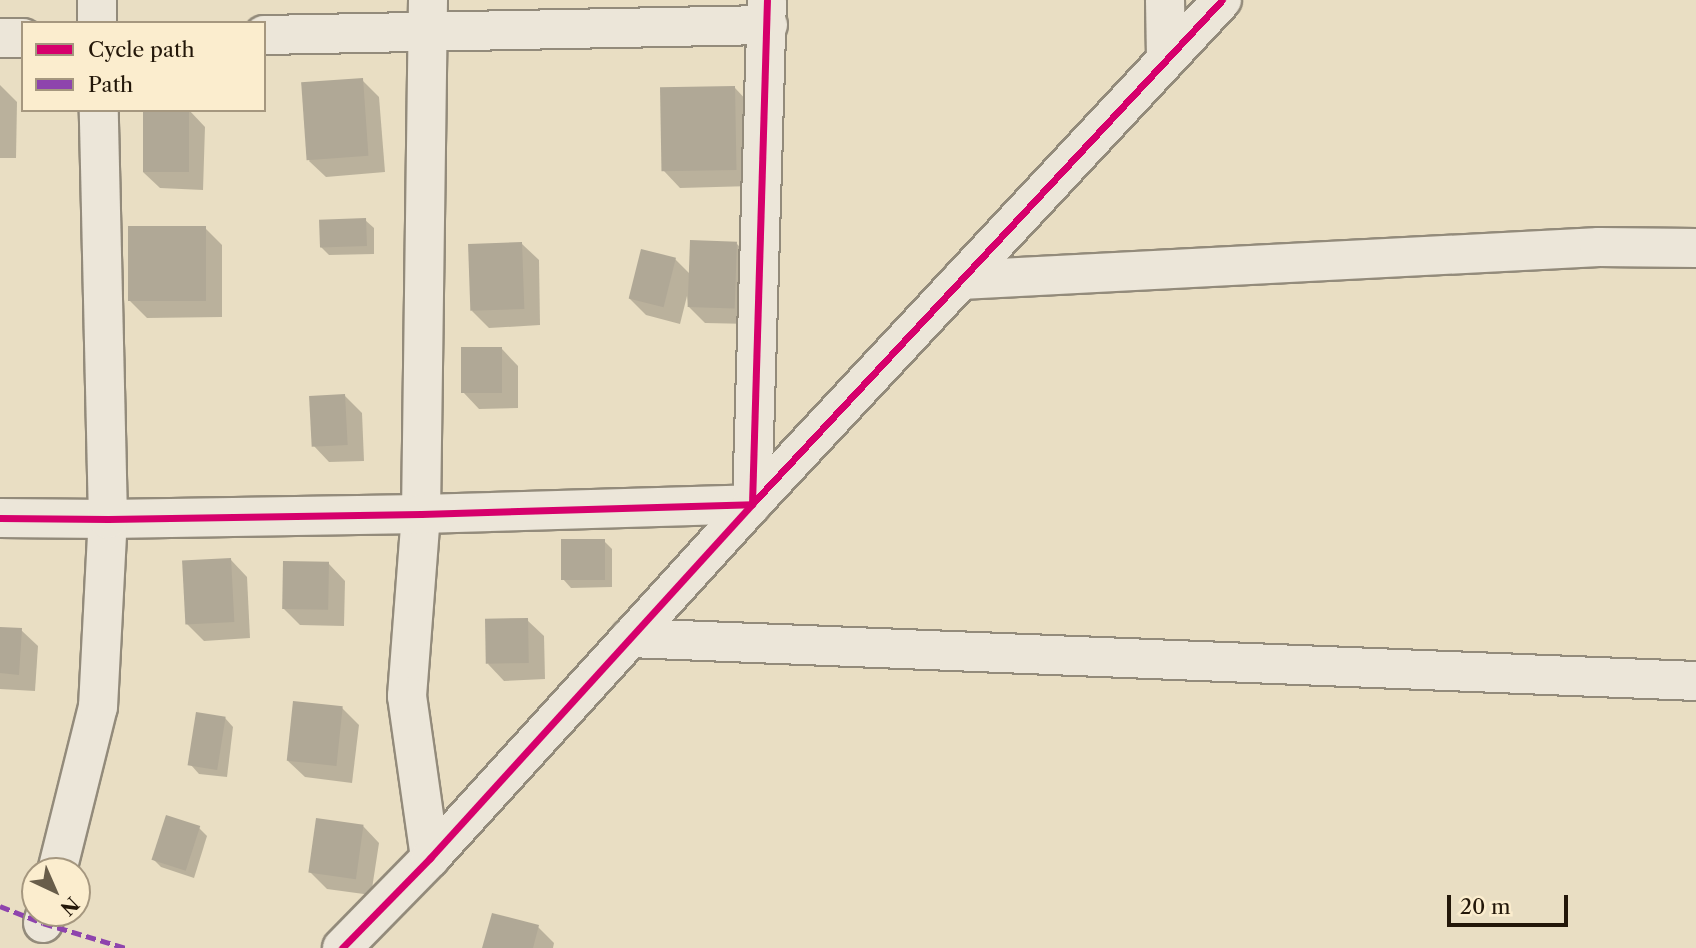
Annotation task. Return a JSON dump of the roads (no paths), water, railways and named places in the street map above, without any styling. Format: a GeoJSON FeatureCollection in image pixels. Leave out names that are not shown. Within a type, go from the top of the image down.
{"type":"FeatureCollection","features":[{"type":"Feature","properties":{"kind":"street"},"geometry":{"type":"LineString","coordinates":[[97,0],[97,21]]}},
{"type":"Feature","properties":{"kind":"street"},"geometry":{"type":"LineString","coordinates":[[1165,0],[1166,59]]}},
{"type":"Feature","properties":{"kind":"street"},"geometry":{"type":"LineString","coordinates":[[342,948],[430,858],[752,504],[1222,0]]}},
{"type":"Feature","properties":{"kind":"street"},"geometry":{"type":"LineString","coordinates":[[266,35],[428,16],[767,13],[752,504]]}},
{"type":"Feature","properties":{"kind":"street"},"geometry":{"type":"LineString","coordinates":[[428,16],[421,514],[407,696],[430,858]]}},
{"type":"Feature","properties":{"kind":"street"},"geometry":{"type":"LineString","coordinates":[[0,38],[21,38]]}},
{"type":"Feature","properties":{"kind":"street"},"geometry":{"type":"LineString","coordinates":[[60,857],[98,707],[108,519],[99,112]]}},
{"type":"Feature","properties":{"kind":"street"},"geometry":{"type":"LineString","coordinates":[[961,280],[1599,247],[1696,247]]}},
{"type":"Feature","properties":{"kind":"street"},"geometry":{"type":"LineString","coordinates":[[0,518],[421,514],[752,504]]}},
{"type":"Feature","properties":{"kind":"street"},"geometry":{"type":"LineString","coordinates":[[630,638],[1696,681]]}}]}
